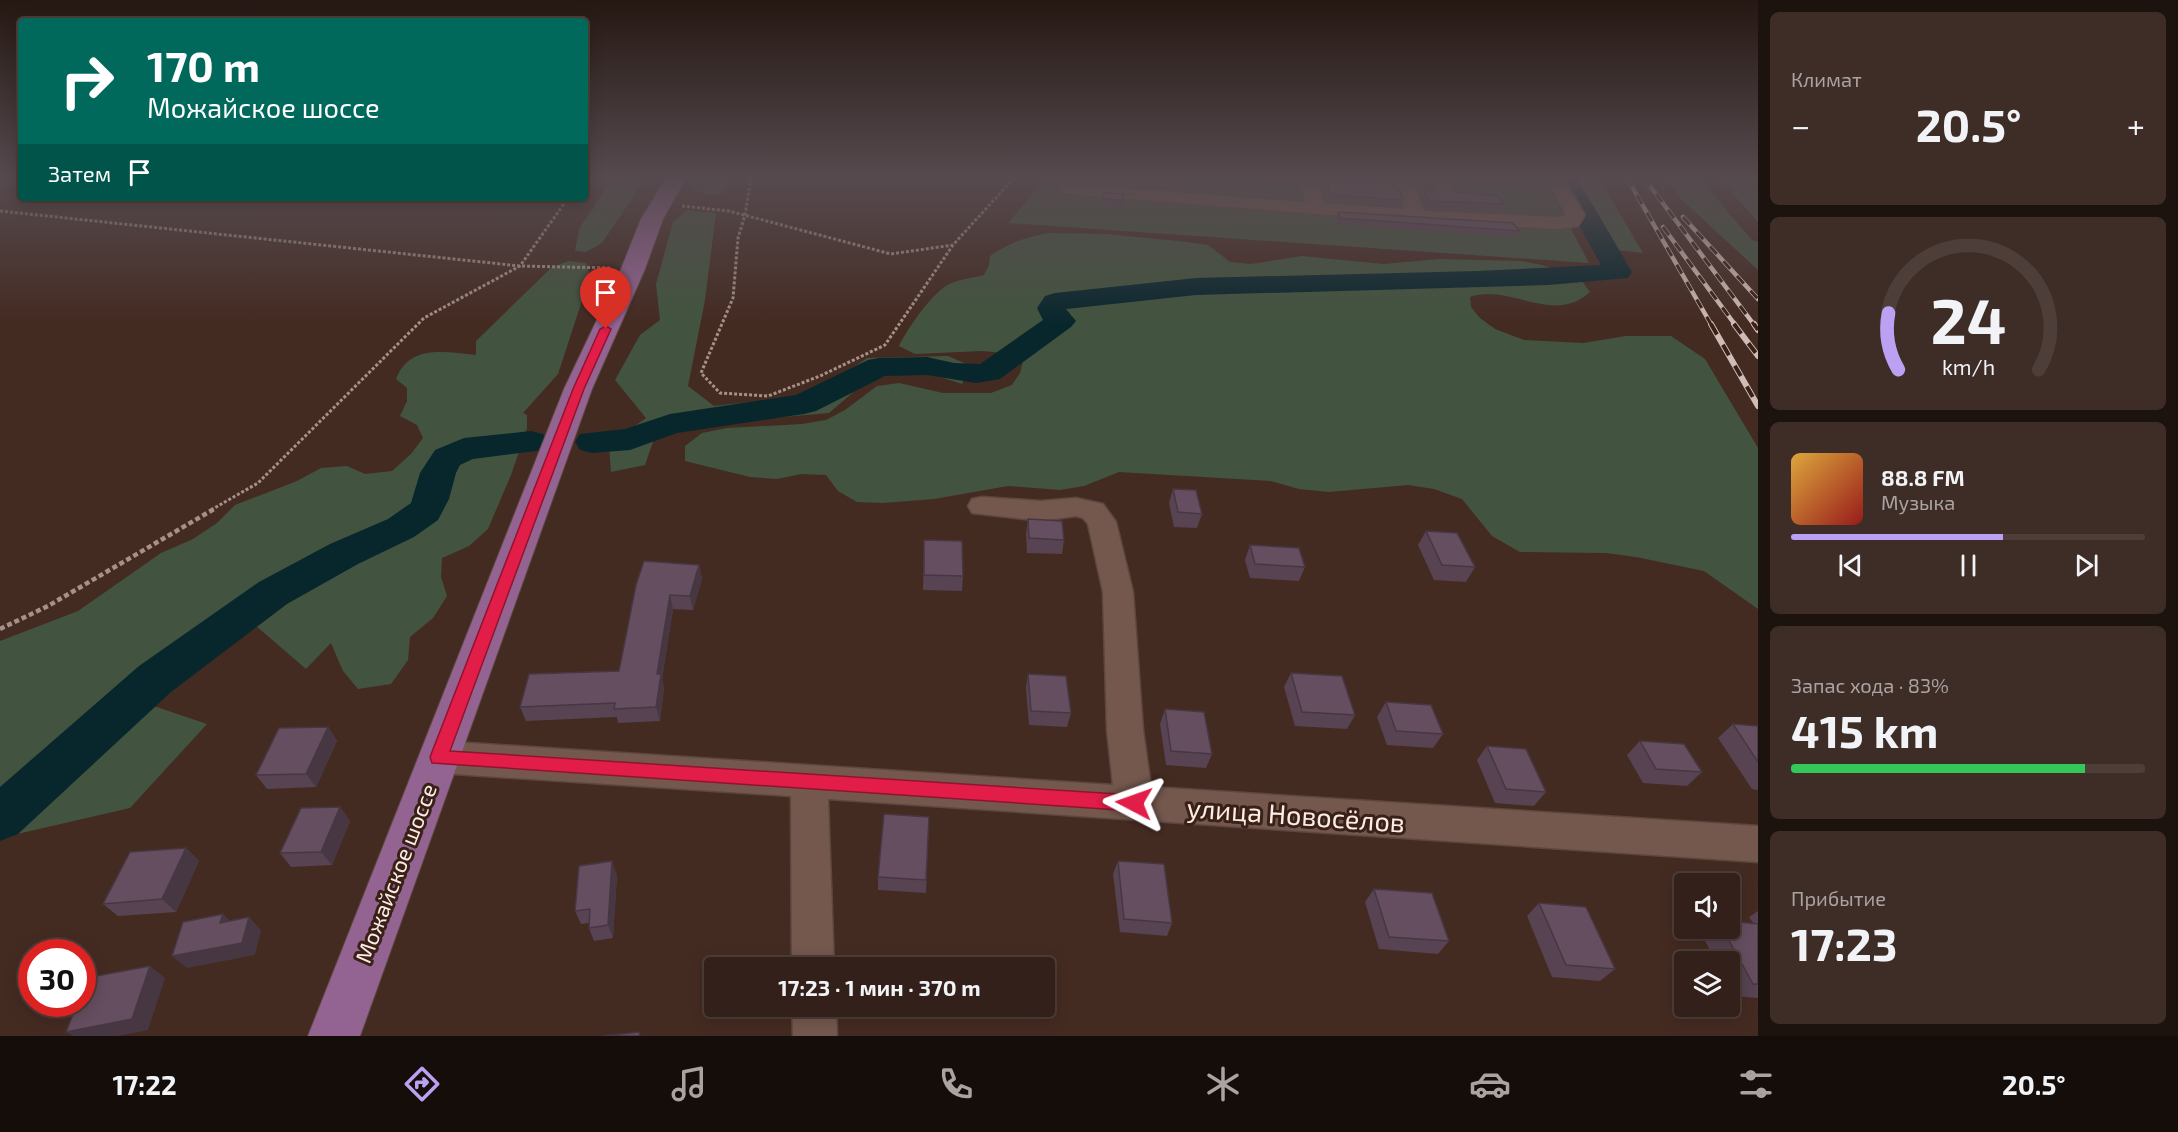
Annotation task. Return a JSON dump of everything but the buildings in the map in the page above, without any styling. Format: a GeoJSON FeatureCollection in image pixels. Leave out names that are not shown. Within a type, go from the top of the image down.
{"type":"FeatureCollection","features":[{"type":"Feature","properties":{"kind":"main road","name":"Можайское шоссе"},"geometry":{"type":"LineString","coordinates":[[334,1036],[578,389],[651,226]]}},
{"type":"Feature","properties":{"kind":"street"},"geometry":{"type":"LineString","coordinates":[[982,506],[1041,511],[1076,507],[1093,511],[1102,522],[1118,592],[1125,730],[1134,803]]}},
{"type":"Feature","properties":{"kind":"street","name":"улица Новосёлов"},"geometry":{"type":"LineString","coordinates":[[439,757],[1758,844]]}},
{"type":"Feature","properties":{"kind":"street"},"geometry":{"type":"LineString","coordinates":[[809,782],[813,957]]}},
{"type":"Feature","properties":{"kind":"street"},"geometry":{"type":"LineString","coordinates":[[814,1017],[815,1036]]}},
{"type":"Feature","properties":{"kind":"path"},"geometry":{"type":"LineString","coordinates":[[145,226],[520,266],[633,269]]}},
{"type":"Feature","properties":{"kind":"path"},"geometry":{"type":"LineString","coordinates":[[0,629],[48,606],[258,483],[424,318],[520,266],[548,226]]}},
{"type":"Feature","properties":{"kind":"path"},"geometry":{"type":"LineString","coordinates":[[742,226],[738,238],[733,298],[701,372],[720,393],[768,396],[820,376],[885,345],[953,245],[970,226]]}},
{"type":"Feature","properties":{"kind":"path"},"geometry":{"type":"LineString","coordinates":[[787,226],[891,254],[953,245]]}},
{"type":"Feature","properties":{"kind":"green space"},"geometry":{"type":"Polygon","coordinates":[[[581,226],[613,226],[602,243],[586,252],[575,251],[581,226]]]}},
{"type":"Feature","properties":{"kind":"green space"},"geometry":{"type":"Polygon","coordinates":[[[672,226],[714,226],[705,300],[688,386],[714,406],[814,395],[867,358],[948,356],[969,365],[962,384],[922,371],[872,376],[829,413],[668,427],[655,436],[645,465],[611,472],[609,445],[646,418],[615,380],[640,335],[660,320],[656,284],[672,226]]]}},
{"type":"Feature","properties":{"kind":"green space"},"geometry":{"type":"Polygon","coordinates":[[[1057,226],[1570,226],[1589,263],[1057,226]]]}},
{"type":"Feature","properties":{"kind":"green space"},"geometry":{"type":"Polygon","coordinates":[[[1602,226],[1627,226],[1643,253],[1616,250],[1602,226]]]}},
{"type":"Feature","properties":{"kind":"green space"},"geometry":{"type":"Polygon","coordinates":[[[1711,226],[1740,226],[1752,240],[1758,242],[1758,270],[1711,226]]]}},
{"type":"Feature","properties":{"kind":"green space"},"geometry":{"type":"Polygon","coordinates":[[[1048,233],[1107,234],[1208,245],[1230,262],[1251,264],[1302,256],[1383,264],[1440,259],[1521,261],[1565,272],[1582,281],[1590,292],[1576,301],[1561,305],[1546,305],[1485,294],[1470,297],[1471,307],[1480,318],[1495,329],[1524,340],[1583,343],[1626,336],[1671,336],[1705,359],[1758,448],[1758,609],[1704,571],[1606,553],[1520,552],[1492,536],[1462,499],[1434,489],[1408,485],[1329,492],[1299,489],[1271,481],[1119,472],[1084,486],[1060,490],[1008,486],[934,499],[883,503],[857,502],[838,491],[826,475],[801,474],[777,479],[750,477],[685,461],[685,446],[702,433],[727,428],[802,424],[826,420],[845,410],[877,386],[899,383],[943,393],[991,393],[1012,385],[1020,373],[1023,361],[1005,353],[982,351],[915,354],[899,346],[922,311],[944,287],[951,283],[984,275],[990,256],[1004,247],[1032,236],[1048,233]]]}},
{"type":"Feature","properties":{"kind":"green space"},"geometry":{"type":"Polygon","coordinates":[[[569,261],[586,263],[590,276],[558,374],[523,413],[527,415],[527,428],[511,475],[488,529],[469,546],[442,558],[441,577],[447,596],[433,618],[410,637],[408,660],[391,684],[358,689],[343,671],[331,643],[306,669],[255,625],[248,632],[181,665],[154,682],[142,702],[207,724],[130,808],[0,838],[0,641],[78,611],[161,553],[193,539],[217,523],[235,505],[297,481],[321,468],[347,466],[365,474],[392,471],[411,454],[423,438],[417,425],[400,416],[407,401],[407,388],[396,379],[402,368],[419,355],[429,353],[476,355],[476,341],[552,267],[569,261]]]}},
{"type":"Feature","properties":{"kind":"waterway"},"geometry":{"type":"LineString","coordinates":[[592,442],[630,439],[670,424],[804,404],[879,367],[927,366],[954,372],[976,374],[989,372],[1061,321],[1052,313],[1051,308],[1055,302],[1125,293],[1266,283],[1477,280],[1618,272],[1592,226]]}},
{"type":"Feature","properties":{"kind":"waterway"},"geometry":{"type":"LineString","coordinates":[[0,818],[155,679],[273,593],[344,554],[401,528],[425,511],[438,473],[447,458],[464,449],[531,442]]}},
{"type":"Feature","properties":{"kind":"railway"},"geometry":{"type":"LineString","coordinates":[[1655,226],[1712,326]]}},
{"type":"Feature","properties":{"kind":"railway"},"geometry":{"type":"LineString","coordinates":[[1680,226],[1755,326]]}},
{"type":"Feature","properties":{"kind":"railway"},"geometry":{"type":"LineString","coordinates":[[1692,226],[1758,299]]}},
{"type":"Feature","properties":{"kind":"railway"},"geometry":{"type":"LineString","coordinates":[[1663,227],[1736,326]]}},
{"type":"Feature","properties":{"kind":"railway"},"geometry":{"type":"LineString","coordinates":[[1711,324],[1758,406]]}},
{"type":"Feature","properties":{"kind":"railway"},"geometry":{"type":"LineString","coordinates":[[1734,324],[1758,356]]}},
{"type":"Feature","properties":{"kind":"railway"},"geometry":{"type":"LineString","coordinates":[[1754,324],[1758,330]]}},
{"type":"Feature","properties":{"kind":"route"},"geometry":{"type":"LineString","coordinates":[[606,329],[578,389],[439,757],[1134,803]]}}]}
